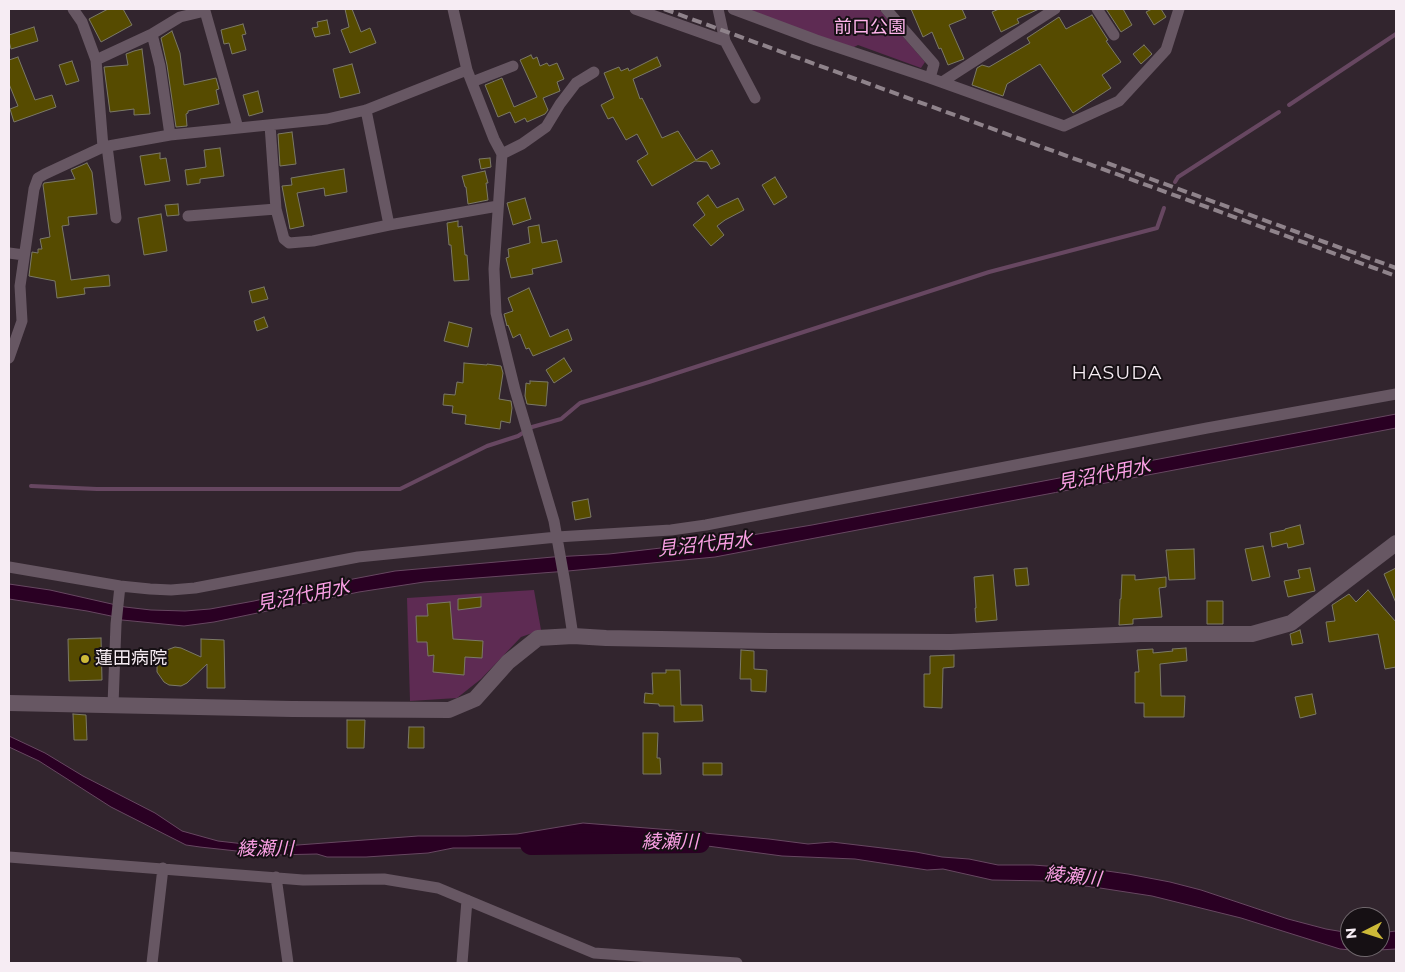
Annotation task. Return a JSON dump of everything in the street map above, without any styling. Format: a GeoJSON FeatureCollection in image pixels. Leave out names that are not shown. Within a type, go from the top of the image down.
{"type":"FeatureCollection","features":[{"type":"Feature","properties":{"kind":"street"},"geometry":{"type":"LineString","coordinates":[[74,9],[82,22],[96,60],[105,146],[116,218]]}},
{"type":"Feature","properties":{"kind":"street"},"geometry":{"type":"LineString","coordinates":[[454,9],[467,70],[494,139],[502,154],[494,269],[496,313],[514,390],[554,521],[573,636]]}},
{"type":"Feature","properties":{"kind":"street"},"geometry":{"type":"LineString","coordinates":[[635,9],[725,41]]}},
{"type":"Feature","properties":{"kind":"street"},"geometry":{"type":"LineString","coordinates":[[718,9],[725,41],[755,98]]}},
{"type":"Feature","properties":{"kind":"street"},"geometry":{"type":"LineString","coordinates":[[732,9],[1064,126],[1119,101],[1166,50],[1179,9]]}},
{"type":"Feature","properties":{"kind":"street"},"geometry":{"type":"LineString","coordinates":[[886,9],[934,64],[930,78]]}},
{"type":"Feature","properties":{"kind":"street"},"geometry":{"type":"LineString","coordinates":[[942,82],[1055,9]]}},
{"type":"Feature","properties":{"kind":"street"},"geometry":{"type":"LineString","coordinates":[[1097,9],[1114,34]]}},
{"type":"Feature","properties":{"kind":"street"},"geometry":{"type":"LineString","coordinates":[[96,60],[152,34],[180,17],[205,10],[238,128]]}},
{"type":"Feature","properties":{"kind":"street"},"geometry":{"type":"LineString","coordinates":[[152,34],[160,66],[170,135]]}},
{"type":"Feature","properties":{"kind":"street"},"geometry":{"type":"LineString","coordinates":[[472,82],[513,66]]}},
{"type":"Feature","properties":{"kind":"street"},"geometry":{"type":"LineString","coordinates":[[9,358],[22,321],[20,286],[34,189],[38,178],[105,146],[170,135],[327,119],[366,110],[467,70]]}},
{"type":"Feature","properties":{"kind":"street"},"geometry":{"type":"LineString","coordinates":[[502,154],[522,144],[546,127],[576,83],[594,72]]}},
{"type":"Feature","properties":{"kind":"street"},"geometry":{"type":"LineString","coordinates":[[366,110],[389,225]]}},
{"type":"Feature","properties":{"kind":"street"},"geometry":{"type":"LineString","coordinates":[[270,125],[276,209],[284,239],[289,243],[313,241],[389,225],[498,206]]}},
{"type":"Feature","properties":{"kind":"street"},"geometry":{"type":"LineString","coordinates":[[188,216],[276,209]]}},
{"type":"Feature","properties":{"kind":"street"},"geometry":{"type":"LineString","coordinates":[[9,253],[24,255]]}},
{"type":"Feature","properties":{"kind":"street"},"geometry":{"type":"LineString","coordinates":[[9,567],[120,586],[171,590],[195,588],[358,557],[557,537],[671,530],[706,525],[1206,428],[1396,394]]}},
{"type":"Feature","properties":{"kind":"street"},"geometry":{"type":"LineString","coordinates":[[9,703],[449,710],[475,699],[508,662],[538,638],[573,636],[723,640],[950,642],[1140,634],[1252,634],[1291,622],[1396,543]]}},
{"type":"Feature","properties":{"kind":"street"},"geometry":{"type":"LineString","coordinates":[[113,705],[116,620],[120,586]]}},
{"type":"Feature","properties":{"kind":"street"},"geometry":{"type":"LineString","coordinates":[[9,857],[311,880],[384,879],[438,888],[593,958],[737,963]]}},
{"type":"Feature","properties":{"kind":"street"},"geometry":{"type":"LineString","coordinates":[[152,963],[164,868]]}},
{"type":"Feature","properties":{"kind":"street"},"geometry":{"type":"LineString","coordinates":[[276,877],[288,963]]}},
{"type":"Feature","properties":{"kind":"street"},"geometry":{"type":"LineString","coordinates":[[462,963],[467,900]]}},
{"type":"Feature","properties":{"kind":"green space","name":"前口公園"},"geometry":{"type":"Polygon","coordinates":[[[743,9],[879,9],[925,62],[921,68],[858,45],[852,48],[743,9]]]}},
{"type":"Feature","properties":{"kind":"green space"},"geometry":{"type":"Polygon","coordinates":[[[534,590],[541,630],[521,637],[481,679],[457,698],[410,701],[407,598],[534,590]]]}},
{"type":"Feature","properties":{"kind":"water","name":"見沼代用水"},"geometry":{"type":"Polygon","coordinates":[[[1396,414],[1396,428],[715,557],[424,582],[359,592],[214,622],[184,626],[122,620],[87,611],[9,599],[9,584],[50,590],[125,607],[185,611],[210,609],[395,571],[609,554],[704,543],[812,525],[1396,414]]]}},
{"type":"Feature","properties":{"kind":"water"},"geometry":{"type":"Polygon","coordinates":[[[9,736],[45,753],[83,776],[155,813],[182,831],[218,841],[271,847],[418,836],[517,834],[583,823],[808,844],[832,842],[969,859],[998,865],[1033,865],[1100,870],[1170,882],[1201,890],[1288,919],[1340,931],[1340,949],[1241,918],[1152,896],[1047,881],[992,880],[943,869],[927,870],[855,859],[782,856],[648,840],[610,840],[525,848],[453,848],[428,853],[366,857],[327,857],[317,854],[273,855],[186,845],[111,807],[39,761],[9,747],[9,736]]]}},
{"type":"Feature","properties":{"kind":"water"},"geometry":{"type":"Polygon","coordinates":[[[1396,931],[1396,949],[1390,949],[1390,932],[1396,931]]]}},
{"type":"Feature","properties":{"kind":"building"},"geometry":{"type":"Polygon","coordinates":[[[108,9],[123,9],[132,25],[101,42],[89,19],[108,9]]]}},
{"type":"Feature","properties":{"kind":"building"},"geometry":{"type":"Polygon","coordinates":[[[345,9],[352,9],[361,32],[370,28],[376,43],[350,53],[341,30],[349,27],[345,9]]]}},
{"type":"Feature","properties":{"kind":"building"},"geometry":{"type":"Polygon","coordinates":[[[911,9],[962,9],[966,18],[949,25],[964,59],[948,65],[932,32],[923,37],[911,9]]]}},
{"type":"Feature","properties":{"kind":"building"},"geometry":{"type":"Polygon","coordinates":[[[999,9],[1039,9],[1017,19],[1019,23],[1001,32],[992,12],[999,9]]]}},
{"type":"Feature","properties":{"kind":"building"},"geometry":{"type":"Polygon","coordinates":[[[1106,9],[1123,9],[1132,25],[1121,32],[1106,9]]]}},
{"type":"Feature","properties":{"kind":"building"},"geometry":{"type":"Polygon","coordinates":[[[1152,9],[1161,9],[1166,17],[1154,25],[1146,12],[1152,9]]]}},
{"type":"Feature","properties":{"kind":"building"},"geometry":{"type":"Polygon","coordinates":[[[1092,15],[1108,40],[1106,41],[1121,62],[1102,75],[1111,88],[1073,113],[1040,64],[1007,84],[1003,96],[972,85],[977,68],[982,65],[989,67],[1030,43],[1027,38],[1059,17],[1066,29],[1092,15]]]}},
{"type":"Feature","properties":{"kind":"building"},"geometry":{"type":"Polygon","coordinates":[[[327,20],[330,34],[315,37],[312,28],[318,27],[317,22],[327,20]]]}},
{"type":"Feature","properties":{"kind":"building"},"geometry":{"type":"Polygon","coordinates":[[[243,24],[246,34],[242,35],[246,50],[232,54],[229,43],[224,44],[221,30],[243,24]]]}},
{"type":"Feature","properties":{"kind":"building"},"geometry":{"type":"Polygon","coordinates":[[[34,27],[38,41],[11,49],[9,35],[34,27]]]}},
{"type":"Feature","properties":{"kind":"building"},"geometry":{"type":"Polygon","coordinates":[[[172,31],[180,53],[184,85],[216,78],[219,89],[216,90],[219,104],[188,111],[186,114],[187,126],[176,127],[161,38],[172,31]]]}},
{"type":"Feature","properties":{"kind":"building"},"geometry":{"type":"Polygon","coordinates":[[[1144,45],[1152,54],[1141,64],[1133,54],[1144,45]]]}},
{"type":"Feature","properties":{"kind":"building"},"geometry":{"type":"Polygon","coordinates":[[[142,49],[150,114],[134,115],[134,109],[110,112],[104,67],[128,65],[126,54],[142,49]]]}},
{"type":"Feature","properties":{"kind":"building"},"geometry":{"type":"Polygon","coordinates":[[[531,55],[533,59],[537,57],[540,66],[547,63],[549,66],[557,63],[564,79],[557,82],[560,91],[543,98],[548,110],[545,114],[527,122],[525,118],[515,123],[510,112],[498,117],[485,85],[502,78],[514,107],[537,97],[520,60],[531,55]]]}},
{"type":"Feature","properties":{"kind":"building"},"geometry":{"type":"Polygon","coordinates":[[[18,57],[35,100],[52,95],[56,107],[14,122],[10,109],[18,106],[9,84],[9,60],[18,57]]]}},
{"type":"Feature","properties":{"kind":"building"},"geometry":{"type":"Polygon","coordinates":[[[657,57],[661,66],[633,79],[640,99],[642,98],[662,138],[678,131],[696,160],[712,150],[720,164],[711,169],[707,162],[695,161],[652,186],[637,161],[648,154],[637,134],[626,140],[613,117],[608,119],[601,105],[614,98],[604,73],[619,67],[621,71],[628,68],[629,71],[657,57]]]}},
{"type":"Feature","properties":{"kind":"building"},"geometry":{"type":"Polygon","coordinates":[[[72,61],[79,81],[66,85],[59,65],[72,61]]]}},
{"type":"Feature","properties":{"kind":"building"},"geometry":{"type":"Polygon","coordinates":[[[352,64],[360,93],[340,98],[333,69],[352,64]]]}},
{"type":"Feature","properties":{"kind":"building"},"geometry":{"type":"Polygon","coordinates":[[[258,91],[263,112],[249,116],[243,95],[258,91]]]}},
{"type":"Feature","properties":{"kind":"building"},"geometry":{"type":"Polygon","coordinates":[[[292,132],[296,164],[280,166],[278,134],[292,132]]]}},
{"type":"Feature","properties":{"kind":"building"},"geometry":{"type":"Polygon","coordinates":[[[220,148],[224,176],[200,179],[200,183],[187,185],[185,170],[206,167],[204,150],[220,148]]]}},
{"type":"Feature","properties":{"kind":"building"},"geometry":{"type":"Polygon","coordinates":[[[160,153],[160,159],[166,158],[170,181],[145,185],[140,156],[160,153]]]}},
{"type":"Feature","properties":{"kind":"building"},"geometry":{"type":"Polygon","coordinates":[[[490,158],[491,167],[481,169],[479,159],[490,158]]]}},
{"type":"Feature","properties":{"kind":"building"},"geometry":{"type":"Polygon","coordinates":[[[87,163],[92,172],[97,214],[68,217],[69,225],[62,226],[71,280],[109,275],[110,286],[84,288],[85,294],[57,298],[55,281],[29,276],[32,252],[38,253],[38,249],[42,249],[40,239],[50,237],[43,185],[44,183],[75,179],[71,170],[87,163]]]}},
{"type":"Feature","properties":{"kind":"building"},"geometry":{"type":"Polygon","coordinates":[[[344,169],[347,192],[325,196],[324,188],[297,193],[304,226],[290,229],[282,186],[292,185],[291,178],[344,169]]]}},
{"type":"Feature","properties":{"kind":"building"},"geometry":{"type":"Polygon","coordinates":[[[485,171],[488,183],[486,183],[488,200],[468,204],[466,187],[462,176],[485,171]]]}},
{"type":"Feature","properties":{"kind":"building"},"geometry":{"type":"Polygon","coordinates":[[[775,177],[787,197],[774,205],[762,185],[775,177]]]}},
{"type":"Feature","properties":{"kind":"building"},"geometry":{"type":"Polygon","coordinates":[[[708,195],[717,208],[738,198],[744,210],[717,226],[724,235],[711,246],[693,225],[705,215],[697,203],[708,195]]]}},
{"type":"Feature","properties":{"kind":"building"},"geometry":{"type":"Polygon","coordinates":[[[525,198],[531,219],[513,225],[507,203],[525,198]]]}},
{"type":"Feature","properties":{"kind":"building"},"geometry":{"type":"Polygon","coordinates":[[[178,204],[179,215],[167,216],[165,205],[178,204]]]}},
{"type":"Feature","properties":{"kind":"building"},"geometry":{"type":"Polygon","coordinates":[[[161,214],[167,251],[144,255],[138,218],[161,214]]]}},
{"type":"Feature","properties":{"kind":"building"},"geometry":{"type":"Polygon","coordinates":[[[458,221],[458,227],[462,226],[469,280],[454,281],[447,223],[458,221]]]}},
{"type":"Feature","properties":{"kind":"building"},"geometry":{"type":"Polygon","coordinates":[[[539,225],[542,243],[557,240],[562,262],[532,269],[533,274],[511,278],[506,258],[509,257],[508,249],[530,243],[528,227],[539,225]]]}},
{"type":"Feature","properties":{"kind":"building"},"geometry":{"type":"Polygon","coordinates":[[[264,287],[268,299],[252,303],[249,291],[264,287]]]}},
{"type":"Feature","properties":{"kind":"building"},"geometry":{"type":"Polygon","coordinates":[[[529,288],[550,337],[568,329],[572,340],[533,356],[529,348],[526,349],[520,334],[513,338],[504,314],[513,311],[508,298],[529,288]]]}},
{"type":"Feature","properties":{"kind":"building"},"geometry":{"type":"Polygon","coordinates":[[[264,317],[268,327],[257,331],[254,321],[264,317]]]}},
{"type":"Feature","properties":{"kind":"building"},"geometry":{"type":"Polygon","coordinates":[[[449,322],[472,328],[468,347],[444,341],[449,322]]]}},
{"type":"Feature","properties":{"kind":"building"},"geometry":{"type":"Polygon","coordinates":[[[564,358],[572,371],[554,383],[546,370],[564,358]]]}},
{"type":"Feature","properties":{"kind":"building"},"geometry":{"type":"Polygon","coordinates":[[[464,363],[501,366],[503,373],[499,399],[511,401],[510,423],[501,421],[500,429],[465,424],[466,415],[452,413],[453,406],[443,405],[444,394],[455,395],[457,382],[463,383],[464,363]]]}},
{"type":"Feature","properties":{"kind":"building"},"geometry":{"type":"Polygon","coordinates":[[[530,381],[548,382],[546,406],[527,404],[525,396],[526,383],[530,384],[530,381]]]}},
{"type":"Feature","properties":{"kind":"building"},"geometry":{"type":"Polygon","coordinates":[[[588,499],[591,517],[575,520],[572,502],[588,499]]]}},
{"type":"Feature","properties":{"kind":"building"},"geometry":{"type":"Polygon","coordinates":[[[1300,525],[1304,544],[1288,548],[1287,543],[1272,547],[1270,533],[1300,525]]]}},
{"type":"Feature","properties":{"kind":"building"},"geometry":{"type":"Polygon","coordinates":[[[1263,546],[1270,577],[1252,581],[1245,549],[1263,546]]]}},
{"type":"Feature","properties":{"kind":"building"},"geometry":{"type":"Polygon","coordinates":[[[1194,549],[1195,579],[1169,580],[1166,550],[1194,549]]]}},
{"type":"Feature","properties":{"kind":"building"},"geometry":{"type":"Polygon","coordinates":[[[1027,568],[1029,585],[1016,586],[1014,569],[1027,568]]]}},
{"type":"Feature","properties":{"kind":"building"},"geometry":{"type":"Polygon","coordinates":[[[1310,568],[1315,591],[1288,597],[1284,581],[1300,578],[1298,570],[1310,568]]]}},
{"type":"Feature","properties":{"kind":"building"},"geometry":{"type":"Polygon","coordinates":[[[1396,568],[1396,603],[1384,574],[1396,568]]]}},
{"type":"Feature","properties":{"kind":"building"},"geometry":{"type":"Polygon","coordinates":[[[993,575],[997,620],[976,622],[974,577],[993,575]]]}},
{"type":"Feature","properties":{"kind":"building"},"geometry":{"type":"Polygon","coordinates":[[[1122,575],[1135,575],[1135,580],[1166,577],[1166,587],[1159,588],[1162,617],[1133,619],[1133,624],[1119,625],[1122,575]]]}},
{"type":"Feature","properties":{"kind":"building"},"geometry":{"type":"Polygon","coordinates":[[[1368,590],[1396,622],[1396,667],[1385,669],[1378,634],[1329,642],[1326,622],[1335,621],[1332,605],[1349,594],[1356,602],[1368,590]]]}},
{"type":"Feature","properties":{"kind":"building"},"geometry":{"type":"Polygon","coordinates":[[[481,597],[481,607],[458,610],[458,599],[481,597]]]}},
{"type":"Feature","properties":{"kind":"building"},"geometry":{"type":"Polygon","coordinates":[[[1207,601],[1223,601],[1223,624],[1207,624],[1207,601]]]}},
{"type":"Feature","properties":{"kind":"building"},"geometry":{"type":"Polygon","coordinates":[[[450,602],[453,639],[483,641],[482,658],[465,657],[464,675],[433,672],[434,655],[428,656],[427,642],[417,642],[416,616],[428,616],[427,604],[450,602]]]}},
{"type":"Feature","properties":{"kind":"building"},"geometry":{"type":"Polygon","coordinates":[[[1300,630],[1303,643],[1292,645],[1290,634],[1300,630]]]}},
{"type":"Feature","properties":{"kind":"building","name":"蓮田病院"},"geometry":{"type":"Polygon","coordinates":[[[101,638],[102,680],[69,681],[68,639],[101,638]]]}},
{"type":"Feature","properties":{"kind":"building"},"geometry":{"type":"Polygon","coordinates":[[[201,639],[224,640],[225,688],[207,688],[207,664],[187,683],[181,686],[169,685],[164,682],[157,672],[157,660],[160,655],[164,651],[175,647],[201,657],[201,639]]]}},
{"type":"Feature","properties":{"kind":"building"},"geometry":{"type":"Polygon","coordinates":[[[1186,648],[1187,661],[1160,664],[1161,696],[1185,696],[1184,717],[1144,717],[1144,703],[1135,703],[1135,672],[1139,672],[1137,650],[1153,649],[1153,653],[1186,648]]]}},
{"type":"Feature","properties":{"kind":"building"},"geometry":{"type":"Polygon","coordinates":[[[741,650],[754,651],[754,669],[767,670],[766,692],[751,691],[751,679],[740,679],[741,650]]]}},
{"type":"Feature","properties":{"kind":"building"},"geometry":{"type":"Polygon","coordinates":[[[954,655],[954,667],[943,668],[942,708],[924,707],[924,674],[930,674],[930,656],[954,655]]]}},
{"type":"Feature","properties":{"kind":"building"},"geometry":{"type":"Polygon","coordinates":[[[666,670],[680,670],[681,705],[702,705],[703,721],[674,722],[674,706],[644,703],[645,693],[653,694],[652,673],[666,673],[666,670]]]}},
{"type":"Feature","properties":{"kind":"building"},"geometry":{"type":"Polygon","coordinates":[[[1312,694],[1316,714],[1300,718],[1295,697],[1312,694]]]}},
{"type":"Feature","properties":{"kind":"building"},"geometry":{"type":"Polygon","coordinates":[[[73,714],[86,715],[87,740],[74,740],[73,714]]]}},
{"type":"Feature","properties":{"kind":"building"},"geometry":{"type":"Polygon","coordinates":[[[347,720],[365,720],[364,748],[347,748],[347,720]]]}},
{"type":"Feature","properties":{"kind":"building"},"geometry":{"type":"Polygon","coordinates":[[[409,727],[424,727],[424,748],[408,748],[409,727]]]}},
{"type":"Feature","properties":{"kind":"building"},"geometry":{"type":"Polygon","coordinates":[[[643,733],[658,733],[657,758],[660,758],[661,774],[643,774],[643,733]]]}},
{"type":"Feature","properties":{"kind":"building"},"geometry":{"type":"Polygon","coordinates":[[[703,763],[722,763],[722,775],[703,775],[703,763]]]}},
{"type":"Feature","properties":{"kind":"waterway"},"geometry":{"type":"LineString","coordinates":[[1289,105],[1396,34]]}},
{"type":"Feature","properties":{"kind":"waterway"},"geometry":{"type":"LineString","coordinates":[[1175,182],[1178,177],[1279,112]]}},
{"type":"Feature","properties":{"kind":"waterway"},"geometry":{"type":"LineString","coordinates":[[31,486],[97,489],[400,489],[487,446],[518,436],[532,427],[561,419],[580,403],[989,272],[1157,228],[1164,208]]}},
{"type":"Feature","properties":{"kind":"waterway","name":"綾瀬川"},"geometry":{"type":"LineString","coordinates":[[531,844],[699,842]]}},
{"type":"Feature","properties":{"kind":"railway"},"geometry":{"type":"LineString","coordinates":[[664,9],[1396,276]]}},
{"type":"Feature","properties":{"kind":"railway"},"geometry":{"type":"LineString","coordinates":[[1107,163],[1396,268]]}},
{"type":"Feature","properties":{"kind":"place","name":"蓮田病院"},"geometry":{"type":"Point","coordinates":[85,659]}},
{"type":"Feature","properties":{"kind":"district","name":"HASUDA"},"geometry":{"type":"Point","coordinates":[1117,373]}}]}
